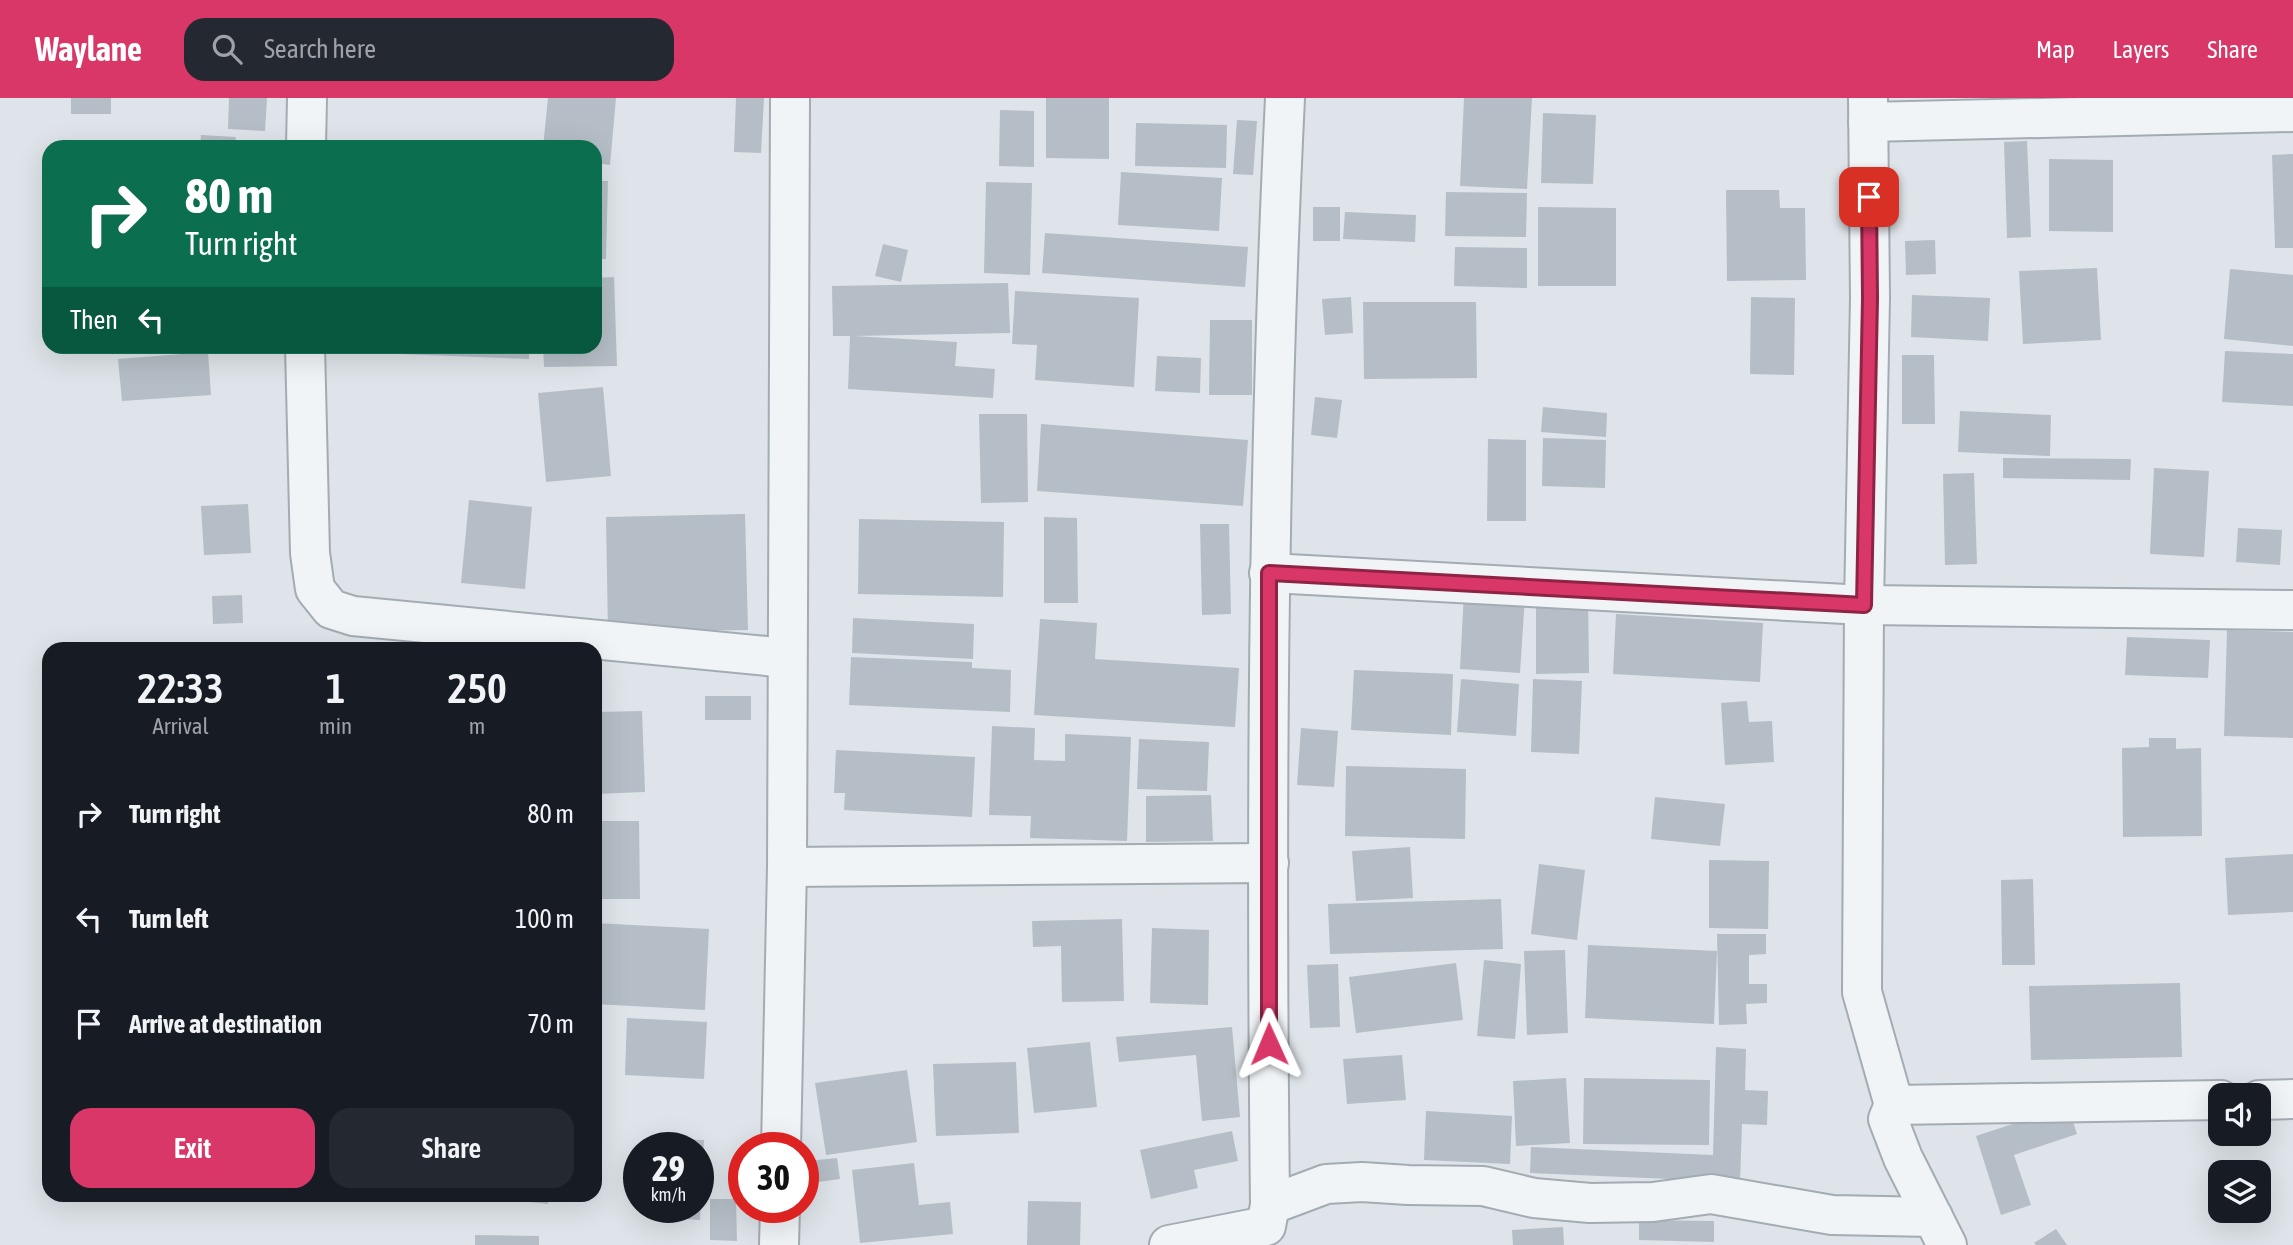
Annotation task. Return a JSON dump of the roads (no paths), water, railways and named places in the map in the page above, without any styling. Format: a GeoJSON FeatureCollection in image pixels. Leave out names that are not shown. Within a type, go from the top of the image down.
{"type":"FeatureCollection","features":[{"type":"Feature","properties":{"kind":"street"},"geometry":{"type":"LineString","coordinates":[[306,140],[307,98]]}},
{"type":"Feature","properties":{"kind":"street"},"geometry":{"type":"LineString","coordinates":[[781,1132],[787,867],[790,98]]}},
{"type":"Feature","properties":{"kind":"street"},"geometry":{"type":"LineString","coordinates":[[1169,1245],[1266,1226],[1270,1205],[1269,573],[1285,98]]}},
{"type":"Feature","properties":{"kind":"street"},"geometry":{"type":"LineString","coordinates":[[1940,1231],[1903,1158],[1888,1119],[1894,1105],[1862,992],[1864,605],[1870,298],[1868,110],[2293,112]]}},
{"type":"Feature","properties":{"kind":"street"},"geometry":{"type":"LineString","coordinates":[[304,354],[310,553],[315,589],[331,608],[353,616],[787,658]]}},
{"type":"Feature","properties":{"kind":"street"},"geometry":{"type":"LineString","coordinates":[[1269,573],[1864,605],[2293,610]]}},
{"type":"Feature","properties":{"kind":"street"},"geometry":{"type":"LineString","coordinates":[[787,867],[1269,863]]}},
{"type":"Feature","properties":{"kind":"street"},"geometry":{"type":"LineString","coordinates":[[2271,1100],[2293,1099]]}},
{"type":"Feature","properties":{"kind":"street"},"geometry":{"type":"LineString","coordinates":[[1894,1105],[2208,1100]]}},
{"type":"Feature","properties":{"kind":"street"},"geometry":{"type":"LineString","coordinates":[[1270,1205],[1326,1184],[1362,1182],[1483,1186],[1534,1198],[1590,1203],[1653,1202],[1711,1194],[1940,1231]]}},
{"type":"Feature","properties":{"kind":"street"},"geometry":{"type":"LineString","coordinates":[[779,1245],[780,1223]]}}]}
